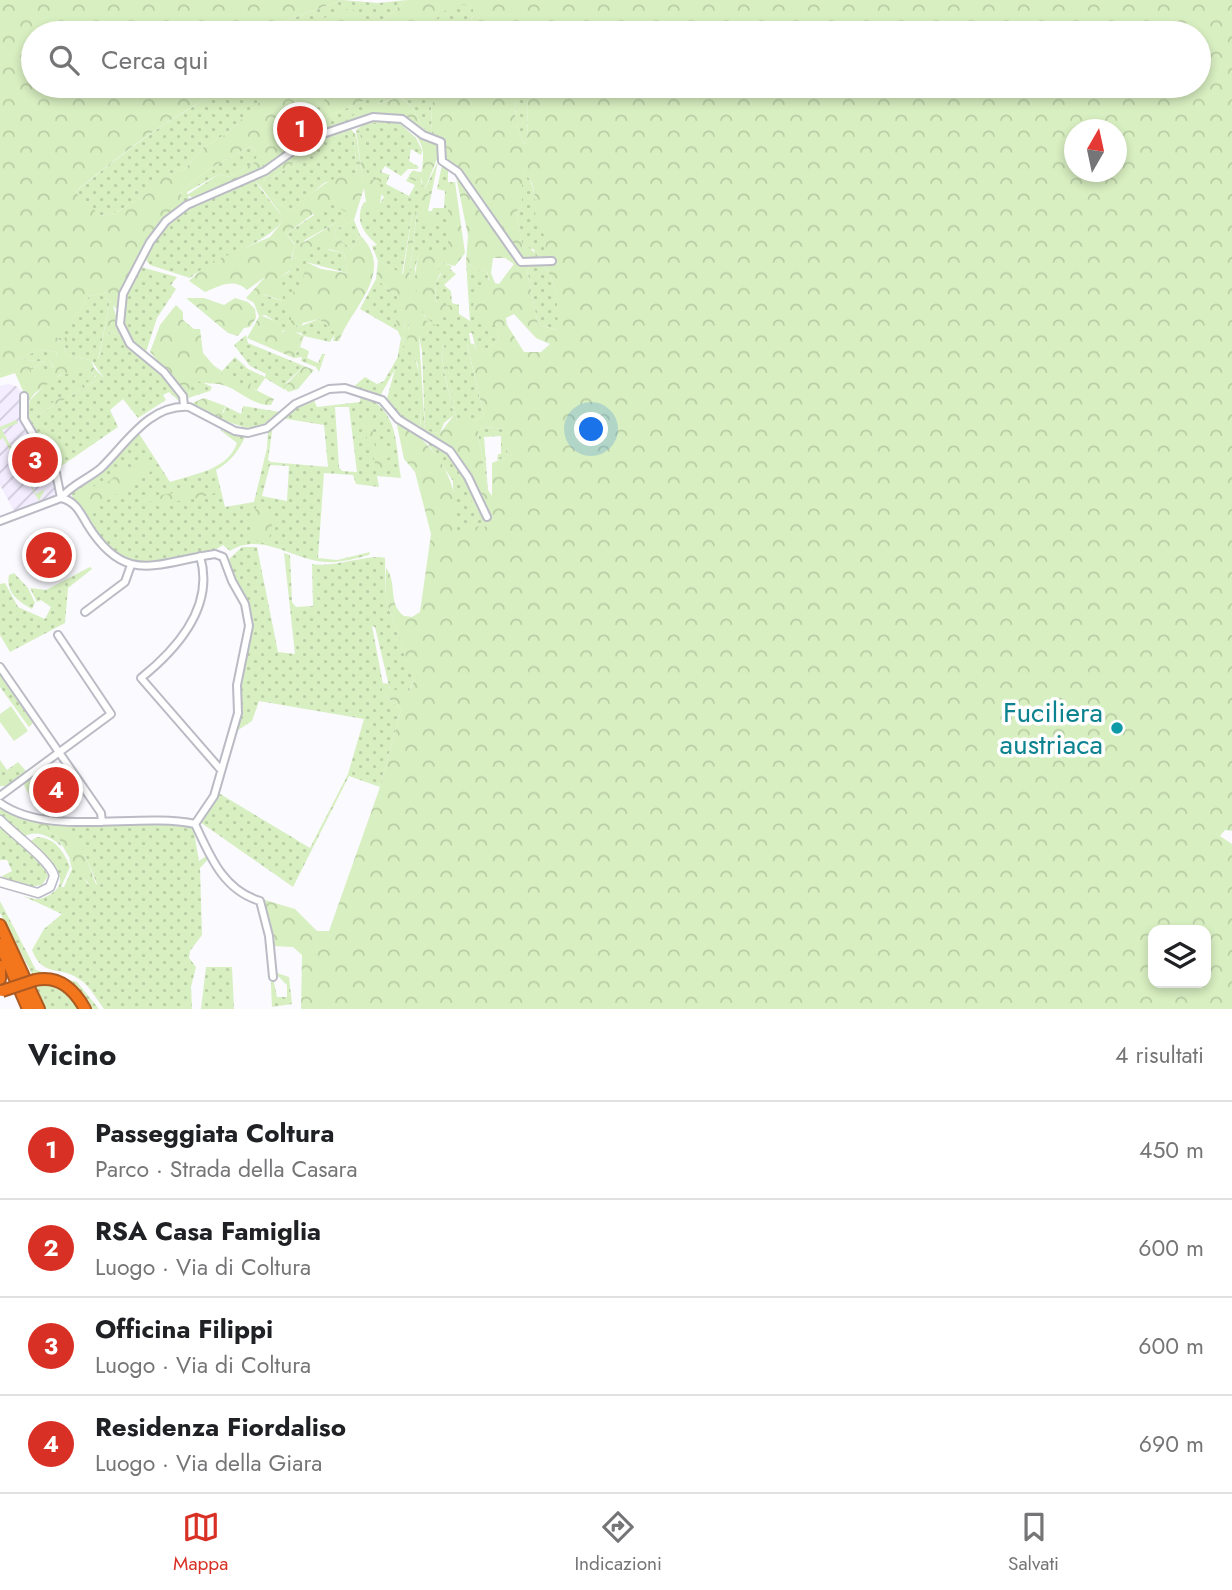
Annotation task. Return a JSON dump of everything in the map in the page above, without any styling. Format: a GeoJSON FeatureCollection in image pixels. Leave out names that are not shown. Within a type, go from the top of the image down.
{"type":"FeatureCollection","features":[{"type":"Feature","properties":{"kind":"highway"},"geometry":{"type":"LineString","coordinates":[[0,925],[39,1009]]}},
{"type":"Feature","properties":{"kind":"highway"},"geometry":{"type":"LineString","coordinates":[[0,944],[28,1009]]}},
{"type":"Feature","properties":{"kind":"highway"},"geometry":{"type":"LineString","coordinates":[[0,966],[0,979]]}},
{"type":"Feature","properties":{"kind":"highway"},"geometry":{"type":"LineString","coordinates":[[1,992],[35,980],[52,979],[67,985],[85,1009]]}},
{"type":"Feature","properties":{"kind":"street"},"geometry":{"type":"LineString","coordinates":[[184,406],[183,396],[164,372],[138,353],[122,334],[120,313],[123,294],[150,242],[179,210],[255,176],[311,138],[373,117],[391,116],[406,121],[425,136],[441,142],[442,161],[458,172],[521,262],[546,258],[552,261]]}},
{"type":"Feature","properties":{"kind":"street"},"geometry":{"type":"LineString","coordinates":[[0,521],[61,498],[100,468],[150,419],[184,406],[207,414],[235,431],[248,433],[267,428],[295,404],[329,389],[345,388],[382,400],[398,419],[450,451],[468,477],[487,517]]}},
{"type":"Feature","properties":{"kind":"street"},"geometry":{"type":"LineString","coordinates":[[24,396],[24,419],[56,473],[61,498]]}},
{"type":"Feature","properties":{"kind":"street"},"geometry":{"type":"LineString","coordinates":[[61,498],[74,504],[102,548],[131,565],[152,566],[217,554],[223,557],[228,574],[245,604],[248,619],[236,692],[239,713],[214,796],[195,824]]}},
{"type":"Feature","properties":{"kind":"street"},"geometry":{"type":"LineString","coordinates":[[200,556],[204,585],[189,628],[178,644],[141,678],[221,770]]}},
{"type":"Feature","properties":{"kind":"street"},"geometry":{"type":"LineString","coordinates":[[85,612],[125,582],[131,565]]}},
{"type":"Feature","properties":{"kind":"street"},"geometry":{"type":"LineString","coordinates":[[18,813],[9,807],[1,796],[111,714],[58,635]]}},
{"type":"Feature","properties":{"kind":"street"},"geometry":{"type":"LineString","coordinates":[[0,667],[101,813],[102,822]]}},
{"type":"Feature","properties":{"kind":"street"},"geometry":{"type":"LineString","coordinates":[[0,803],[18,813],[63,820],[170,821],[195,824]]}},
{"type":"Feature","properties":{"kind":"street"},"geometry":{"type":"LineString","coordinates":[[0,820],[46,861],[54,876],[50,887],[38,893],[0,882]]}},
{"type":"Feature","properties":{"kind":"street"},"geometry":{"type":"LineString","coordinates":[[195,824],[222,877],[237,890],[260,901],[269,936],[273,977]]}},
{"type":"Feature","properties":{"kind":"shaded area"},"geometry":{"type":"Polygon","coordinates":[[[0,386],[16,386],[26,396],[21,421],[54,474],[56,491],[54,496],[14,511],[0,485],[0,386]]]}},
{"type":"Feature","properties":{"kind":"green space"},"geometry":{"type":"Polygon","coordinates":[[[0,0],[342,0],[285,21],[21,21],[21,98],[209,98],[132,147],[75,192],[101,216],[115,213],[143,197],[165,176],[185,169],[204,147],[226,134],[264,98],[321,98],[309,108],[313,109],[299,138],[285,151],[257,169],[259,173],[195,199],[187,195],[219,174],[229,177],[254,163],[258,153],[251,146],[212,167],[182,190],[179,207],[169,217],[120,295],[119,312],[113,305],[121,335],[109,332],[98,362],[110,301],[105,298],[111,295],[108,292],[89,296],[79,312],[54,334],[60,341],[66,337],[68,340],[64,344],[66,356],[91,360],[94,368],[108,382],[99,379],[28,421],[26,418],[96,377],[90,370],[60,375],[35,393],[28,402],[15,373],[0,378],[0,0]],[[41,349],[19,359],[46,362],[31,368],[31,374],[54,367],[50,362],[51,357],[57,355],[56,352],[41,349]]]}},
{"type":"Feature","properties":{"kind":"green space"},"geometry":{"type":"Polygon","coordinates":[[[342,0],[378,3],[407,0],[382,21],[285,21],[342,0]]]}},
{"type":"Feature","properties":{"kind":"green space"},"geometry":{"type":"Polygon","coordinates":[[[407,0],[1232,0],[1232,831],[1225,830],[1220,836],[1232,844],[1232,1009],[301,1009],[302,955],[293,947],[272,946],[271,929],[263,904],[265,900],[295,909],[317,931],[329,931],[380,787],[401,710],[382,692],[382,683],[390,684],[389,688],[408,693],[414,681],[386,600],[386,568],[399,611],[404,616],[412,617],[420,612],[431,534],[415,472],[404,459],[396,420],[423,441],[444,467],[455,498],[454,533],[468,526],[486,527],[466,491],[463,476],[421,430],[418,365],[407,342],[409,323],[405,320],[403,348],[396,366],[401,338],[396,327],[397,296],[376,279],[378,261],[403,274],[412,216],[417,210],[409,279],[413,279],[423,319],[441,328],[434,331],[427,329],[419,337],[425,431],[440,433],[454,415],[444,368],[443,339],[457,422],[473,422],[484,416],[467,343],[474,344],[476,350],[486,350],[499,339],[496,323],[489,329],[483,328],[473,306],[478,289],[489,280],[487,271],[476,270],[466,261],[468,236],[455,171],[517,253],[463,173],[446,161],[444,140],[432,133],[431,104],[438,98],[516,98],[515,121],[524,144],[528,139],[527,98],[1211,98],[1211,21],[471,21],[473,6],[454,6],[433,21],[382,21],[407,0]],[[522,173],[522,205],[516,212],[523,248],[527,246],[535,253],[536,259],[527,270],[538,325],[557,330],[556,294],[551,277],[542,263],[547,239],[536,218],[532,182],[522,173]],[[493,258],[491,273],[495,283],[499,284],[514,264],[505,258],[493,258]],[[514,314],[506,318],[507,325],[524,352],[541,352],[550,344],[536,338],[514,314]],[[484,427],[478,430],[478,434],[488,490],[492,496],[492,463],[508,456],[505,429],[484,427]]]}},
{"type":"Feature","properties":{"kind":"green space"},"geometry":{"type":"Polygon","coordinates":[[[463,3],[473,6],[471,21],[432,21],[449,7],[463,3]]]}},
{"type":"Feature","properties":{"kind":"green space"},"geometry":{"type":"Polygon","coordinates":[[[341,9],[355,10],[362,14],[359,21],[319,21],[341,9]]]}},
{"type":"Feature","properties":{"kind":"green space"},"geometry":{"type":"Polygon","coordinates":[[[209,98],[265,98],[226,134],[204,147],[185,169],[166,176],[143,197],[115,213],[101,216],[74,193],[131,148],[209,98]]]}},
{"type":"Feature","properties":{"kind":"green space"},"geometry":{"type":"Polygon","coordinates":[[[318,98],[352,98],[318,124],[326,131],[309,136],[259,173],[254,163],[229,177],[219,174],[187,192],[189,199],[179,207],[182,190],[212,167],[251,146],[257,152],[318,98]]]}},
{"type":"Feature","properties":{"kind":"green space"},"geometry":{"type":"Polygon","coordinates":[[[340,98],[363,98],[363,101],[329,116],[321,125],[317,119],[325,99],[331,103],[340,98]]]}},
{"type":"Feature","properties":{"kind":"green space"},"geometry":{"type":"Polygon","coordinates":[[[363,98],[402,98],[382,102],[330,129],[321,125],[329,116],[363,101],[363,98]]]}},
{"type":"Feature","properties":{"kind":"green space"},"geometry":{"type":"Polygon","coordinates":[[[401,98],[412,107],[426,132],[395,114],[357,117],[354,122],[326,131],[322,125],[331,129],[365,108],[401,98]]]}},
{"type":"Feature","properties":{"kind":"green space"},"geometry":{"type":"Polygon","coordinates":[[[402,98],[439,99],[431,104],[432,133],[426,132],[412,107],[402,98]]]}},
{"type":"Feature","properties":{"kind":"green space"},"geometry":{"type":"Polygon","coordinates":[[[516,98],[527,98],[528,139],[524,144],[515,121],[516,98]]]}},
{"type":"Feature","properties":{"kind":"green space"},"geometry":{"type":"Polygon","coordinates":[[[382,120],[359,129],[363,150],[368,150],[369,154],[364,156],[368,181],[379,175],[384,176],[377,189],[382,193],[379,208],[367,210],[356,130],[368,121],[382,120]]]}},
{"type":"Feature","properties":{"kind":"green space"},"geometry":{"type":"Polygon","coordinates":[[[396,120],[416,138],[422,150],[421,155],[411,149],[409,161],[419,167],[408,169],[401,176],[385,166],[381,172],[390,175],[386,184],[409,196],[415,185],[406,181],[412,171],[422,172],[421,182],[425,189],[438,161],[428,211],[432,211],[433,208],[444,208],[445,191],[437,189],[442,165],[448,170],[448,254],[419,252],[415,268],[425,317],[437,313],[435,284],[441,274],[436,266],[443,263],[452,266],[450,269],[456,274],[444,285],[451,291],[452,303],[459,305],[459,314],[470,321],[466,261],[476,270],[487,271],[499,339],[486,350],[476,350],[472,333],[469,333],[471,345],[467,344],[484,416],[473,422],[457,422],[443,341],[444,369],[454,415],[444,423],[440,433],[425,431],[422,351],[419,337],[427,328],[439,328],[423,319],[409,280],[417,211],[412,216],[402,274],[378,261],[372,246],[377,245],[364,230],[360,220],[364,202],[379,205],[384,197],[377,189],[376,179],[368,182],[359,129],[369,123],[396,120]]]}},
{"type":"Feature","properties":{"kind":"green space"},"geometry":{"type":"Polygon","coordinates":[[[350,128],[356,135],[364,188],[354,220],[336,229],[334,236],[352,249],[360,235],[370,249],[374,262],[368,288],[339,341],[333,341],[335,332],[319,319],[303,323],[301,327],[291,324],[291,315],[286,308],[294,291],[301,290],[306,262],[321,269],[347,273],[344,253],[321,247],[322,238],[298,258],[295,256],[296,247],[350,214],[333,205],[321,208],[286,234],[295,245],[291,259],[296,266],[282,276],[283,301],[263,294],[263,302],[254,303],[246,298],[265,277],[247,290],[232,284],[205,292],[189,281],[207,264],[270,237],[282,222],[280,213],[255,179],[276,202],[291,211],[329,181],[357,173],[354,139],[345,133],[322,143],[283,171],[263,181],[260,177],[312,140],[350,128]]]}},
{"type":"Feature","properties":{"kind":"green space"},"geometry":{"type":"Polygon","coordinates":[[[410,129],[436,139],[441,149],[424,191],[421,177],[415,181],[410,179],[409,175],[414,170],[421,176],[423,156],[419,140],[410,129]]]}},
{"type":"Feature","properties":{"kind":"green space"},"geometry":{"type":"Polygon","coordinates":[[[345,133],[354,139],[357,173],[324,183],[291,211],[276,202],[255,181],[281,215],[282,222],[273,231],[190,278],[150,265],[146,260],[152,242],[163,228],[191,206],[260,176],[263,181],[283,171],[322,143],[345,133]]]}},
{"type":"Feature","properties":{"kind":"green space"},"geometry":{"type":"Polygon","coordinates":[[[526,173],[531,181],[539,222],[548,239],[542,263],[551,277],[556,294],[558,330],[538,325],[527,270],[536,259],[534,249],[523,249],[516,212],[522,205],[520,174],[526,173]]]}},
{"type":"Feature","properties":{"kind":"green space"},"geometry":{"type":"Polygon","coordinates":[[[448,182],[455,182],[465,253],[455,266],[443,263],[436,266],[441,272],[435,284],[436,303],[453,306],[456,310],[452,317],[433,318],[432,322],[425,316],[418,299],[416,269],[419,251],[448,253],[448,182]]]}},
{"type":"Feature","properties":{"kind":"green space"},"geometry":{"type":"Polygon","coordinates":[[[424,192],[429,194],[428,211],[433,211],[436,217],[433,226],[420,217],[424,192]]]}},
{"type":"Feature","properties":{"kind":"green space"},"geometry":{"type":"Polygon","coordinates":[[[327,197],[351,214],[305,240],[295,258],[323,237],[329,250],[344,253],[347,273],[306,262],[306,278],[291,315],[298,327],[319,319],[336,332],[330,342],[304,336],[300,347],[309,351],[307,358],[318,363],[322,354],[325,354],[319,372],[316,367],[301,361],[302,357],[294,358],[303,336],[301,333],[278,330],[275,321],[265,315],[259,316],[254,303],[262,294],[282,301],[282,276],[289,272],[295,244],[286,234],[314,215],[310,206],[327,197]]]}},
{"type":"Feature","properties":{"kind":"green space"},"geometry":{"type":"Polygon","coordinates":[[[354,220],[360,235],[352,249],[334,236],[336,229],[354,220]]]}},
{"type":"Feature","properties":{"kind":"green space"},"geometry":{"type":"Polygon","coordinates":[[[141,267],[177,277],[171,285],[176,289],[157,318],[145,355],[123,329],[124,299],[141,267]]]}},
{"type":"Feature","properties":{"kind":"green space"},"geometry":{"type":"Polygon","coordinates":[[[376,279],[397,296],[398,331],[360,309],[376,279]]]}},
{"type":"Feature","properties":{"kind":"green space"},"geometry":{"type":"Polygon","coordinates":[[[108,292],[112,295],[105,298],[110,301],[98,360],[109,332],[121,335],[182,397],[181,403],[169,392],[163,395],[166,400],[138,418],[123,399],[110,410],[118,427],[57,469],[28,421],[99,379],[106,381],[91,360],[66,356],[64,344],[53,334],[79,312],[89,296],[108,292]]]}},
{"type":"Feature","properties":{"kind":"green space"},"geometry":{"type":"Polygon","coordinates":[[[186,298],[204,298],[224,305],[235,298],[248,302],[255,309],[256,318],[250,327],[244,328],[238,336],[228,333],[186,298]]]}},
{"type":"Feature","properties":{"kind":"green space"},"geometry":{"type":"Polygon","coordinates":[[[176,305],[183,312],[183,320],[194,329],[200,329],[203,353],[221,374],[234,377],[234,381],[243,384],[245,379],[252,379],[250,387],[274,399],[271,405],[258,403],[226,386],[193,379],[188,398],[158,358],[150,352],[160,325],[176,305]]]}},
{"type":"Feature","properties":{"kind":"green space"},"geometry":{"type":"Polygon","coordinates":[[[260,315],[275,321],[283,332],[289,329],[303,336],[294,358],[247,338],[260,315]]]}},
{"type":"Feature","properties":{"kind":"green space"},"geometry":{"type":"Polygon","coordinates":[[[405,319],[409,323],[410,343],[418,367],[421,430],[400,420],[386,402],[395,369],[379,398],[352,388],[365,377],[377,384],[384,381],[403,348],[405,319]]]}},
{"type":"Feature","properties":{"kind":"green space"},"geometry":{"type":"Polygon","coordinates":[[[246,335],[248,343],[304,366],[287,382],[285,390],[265,378],[257,390],[225,378],[213,365],[222,371],[235,357],[248,369],[265,377],[266,374],[250,366],[234,345],[246,335]]]}},
{"type":"Feature","properties":{"kind":"green space"},"geometry":{"type":"Polygon","coordinates":[[[41,349],[56,352],[57,356],[52,357],[50,362],[54,368],[31,375],[31,368],[46,362],[18,359],[41,349]]]}},
{"type":"Feature","properties":{"kind":"green space"},"geometry":{"type":"Polygon","coordinates":[[[150,352],[161,355],[162,363],[188,397],[190,392],[179,371],[212,387],[210,391],[188,398],[150,352]]]}},
{"type":"Feature","properties":{"kind":"green space"},"geometry":{"type":"Polygon","coordinates":[[[304,366],[314,370],[298,389],[288,392],[284,387],[304,366]]]}},
{"type":"Feature","properties":{"kind":"green space"},"geometry":{"type":"Polygon","coordinates":[[[90,370],[96,378],[26,418],[30,400],[49,381],[67,372],[90,370]]]}},
{"type":"Feature","properties":{"kind":"green space"},"geometry":{"type":"Polygon","coordinates":[[[361,395],[373,401],[389,418],[396,440],[401,478],[377,476],[379,487],[356,484],[353,475],[324,473],[318,558],[337,560],[370,552],[369,555],[325,562],[253,544],[230,551],[223,545],[215,550],[176,559],[143,562],[114,551],[100,538],[70,491],[103,468],[138,432],[170,482],[209,470],[226,459],[237,443],[220,430],[246,435],[234,455],[216,470],[225,507],[254,502],[267,448],[268,431],[273,425],[268,460],[328,467],[324,425],[281,418],[313,398],[317,407],[360,402],[361,395]],[[335,407],[339,467],[342,471],[357,472],[349,407],[335,407]],[[270,465],[262,496],[287,501],[289,466],[270,465]]]}},
{"type":"Feature","properties":{"kind":"green space"},"geometry":{"type":"Polygon","coordinates":[[[204,398],[225,406],[222,414],[216,418],[188,405],[204,398]]]}},
{"type":"Feature","properties":{"kind":"green space"},"geometry":{"type":"Polygon","coordinates":[[[225,406],[241,414],[243,406],[280,412],[262,425],[248,428],[216,418],[224,412],[225,406]]]}},
{"type":"Feature","properties":{"kind":"green space"},"geometry":{"type":"Polygon","coordinates":[[[371,419],[375,448],[382,448],[392,456],[386,459],[387,471],[376,467],[372,451],[367,448],[366,420],[371,419]]]}},
{"type":"Feature","properties":{"kind":"green space"},"geometry":{"type":"Polygon","coordinates":[[[16,420],[18,423],[2,430],[27,476],[35,479],[35,485],[32,486],[36,494],[45,489],[39,501],[3,438],[0,440],[0,427],[16,420]]]}},
{"type":"Feature","properties":{"kind":"green space"},"geometry":{"type":"Polygon","coordinates":[[[484,427],[506,429],[508,457],[497,460],[498,454],[501,454],[501,436],[484,437],[488,491],[478,434],[478,430],[484,427]]]}},
{"type":"Feature","properties":{"kind":"green space"},"geometry":{"type":"Polygon","coordinates":[[[422,435],[439,448],[463,475],[470,498],[487,527],[468,527],[454,534],[453,481],[422,435]]]}},
{"type":"Feature","properties":{"kind":"green space"},"geometry":{"type":"Polygon","coordinates":[[[144,453],[150,453],[149,460],[158,467],[97,507],[83,512],[77,500],[84,489],[108,482],[123,469],[140,470],[144,453]]]}},
{"type":"Feature","properties":{"kind":"green space"},"geometry":{"type":"Polygon","coordinates":[[[206,489],[219,491],[183,500],[146,500],[166,494],[206,489]]]}},
{"type":"Feature","properties":{"kind":"green space"},"geometry":{"type":"Polygon","coordinates":[[[257,504],[275,511],[268,544],[258,542],[250,534],[257,504]]]}},
{"type":"Feature","properties":{"kind":"green space"},"geometry":{"type":"Polygon","coordinates":[[[242,547],[257,547],[278,652],[295,654],[284,553],[290,555],[292,602],[296,607],[313,606],[312,564],[331,564],[371,557],[385,558],[386,600],[414,680],[408,693],[390,690],[375,627],[372,626],[385,695],[401,710],[380,787],[349,776],[293,887],[200,822],[217,792],[310,848],[348,774],[364,719],[259,701],[252,721],[235,732],[238,687],[251,624],[227,561],[242,547]]]}},
{"type":"Feature","properties":{"kind":"green space"},"geometry":{"type":"Polygon","coordinates":[[[90,567],[92,569],[68,588],[65,623],[10,652],[0,635],[0,584],[5,583],[18,607],[45,619],[51,607],[41,600],[37,602],[30,588],[46,590],[90,567]]]}},
{"type":"Feature","properties":{"kind":"green space"},"geometry":{"type":"Polygon","coordinates":[[[14,573],[28,588],[35,603],[32,609],[18,600],[11,591],[9,575],[14,573]]]}},
{"type":"Feature","properties":{"kind":"green space"},"geometry":{"type":"Polygon","coordinates":[[[0,675],[33,723],[29,727],[0,687],[0,675]]]}},
{"type":"Feature","properties":{"kind":"green space"},"geometry":{"type":"Polygon","coordinates":[[[11,706],[28,731],[14,741],[0,722],[0,714],[11,706]]]}},
{"type":"Feature","properties":{"kind":"green space"},"geometry":{"type":"Polygon","coordinates":[[[0,760],[7,770],[18,762],[26,771],[7,786],[0,786],[0,760]]]}},
{"type":"Feature","properties":{"kind":"green space"},"geometry":{"type":"Polygon","coordinates":[[[31,777],[57,817],[43,816],[43,810],[37,810],[23,783],[31,777]]]}},
{"type":"Feature","properties":{"kind":"green space"},"geometry":{"type":"Polygon","coordinates":[[[0,806],[36,819],[30,824],[57,836],[62,847],[43,835],[32,834],[22,838],[0,816],[0,806]]]}},
{"type":"Feature","properties":{"kind":"green space"},"geometry":{"type":"Polygon","coordinates":[[[36,819],[67,826],[86,857],[97,887],[93,888],[77,871],[57,836],[29,824],[36,819]]]}},
{"type":"Feature","properties":{"kind":"green space"},"geometry":{"type":"Polygon","coordinates":[[[171,822],[193,826],[199,861],[209,854],[211,856],[200,868],[202,935],[190,951],[189,958],[196,967],[191,987],[192,1009],[104,1009],[82,981],[47,968],[36,959],[32,950],[44,929],[62,914],[23,896],[42,898],[56,890],[60,882],[54,866],[29,842],[37,837],[48,839],[61,850],[70,867],[61,887],[64,887],[72,869],[69,858],[88,884],[97,884],[86,857],[64,824],[171,822]]]}},
{"type":"Feature","properties":{"kind":"green space"},"geometry":{"type":"Polygon","coordinates":[[[0,825],[46,871],[48,876],[42,885],[25,887],[4,879],[2,876],[12,871],[7,860],[0,860],[0,825]]]}},
{"type":"Feature","properties":{"kind":"green space"},"geometry":{"type":"Polygon","coordinates":[[[0,901],[36,970],[77,982],[99,1009],[91,1009],[80,993],[67,982],[52,977],[33,976],[0,913],[0,901]]]}},
{"type":"Feature","properties":{"kind":"green space"},"geometry":{"type":"Polygon","coordinates":[[[270,963],[277,997],[287,997],[287,985],[274,972],[289,977],[292,1004],[272,1007],[270,963]]]}},
{"type":"Feature","properties":{"kind":"green space"},"geometry":{"type":"Polygon","coordinates":[[[206,967],[232,967],[234,1009],[201,1009],[206,967]]]}},
{"type":"Feature","properties":{"kind":"green space"},"geometry":{"type":"Polygon","coordinates":[[[43,983],[65,992],[81,1009],[45,1009],[36,985],[43,983]]]}},
{"type":"Feature","properties":{"kind":"place","name":"Passeggiata Coltura"},"geometry":{"type":"Point","coordinates":[300,129]}},
{"type":"Feature","properties":{"kind":"place","name":"Officina Filippi"},"geometry":{"type":"Point","coordinates":[35,460]}},
{"type":"Feature","properties":{"kind":"place","name":"RSA Casa Famiglia"},"geometry":{"type":"Point","coordinates":[49,555]}},
{"type":"Feature","properties":{"kind":"place","name":"Fuciliera austriaca"},"geometry":{"type":"Point","coordinates":[1117,728]}},
{"type":"Feature","properties":{"kind":"place","name":"Residenza Fiordaliso"},"geometry":{"type":"Point","coordinates":[56,790]}}]}
